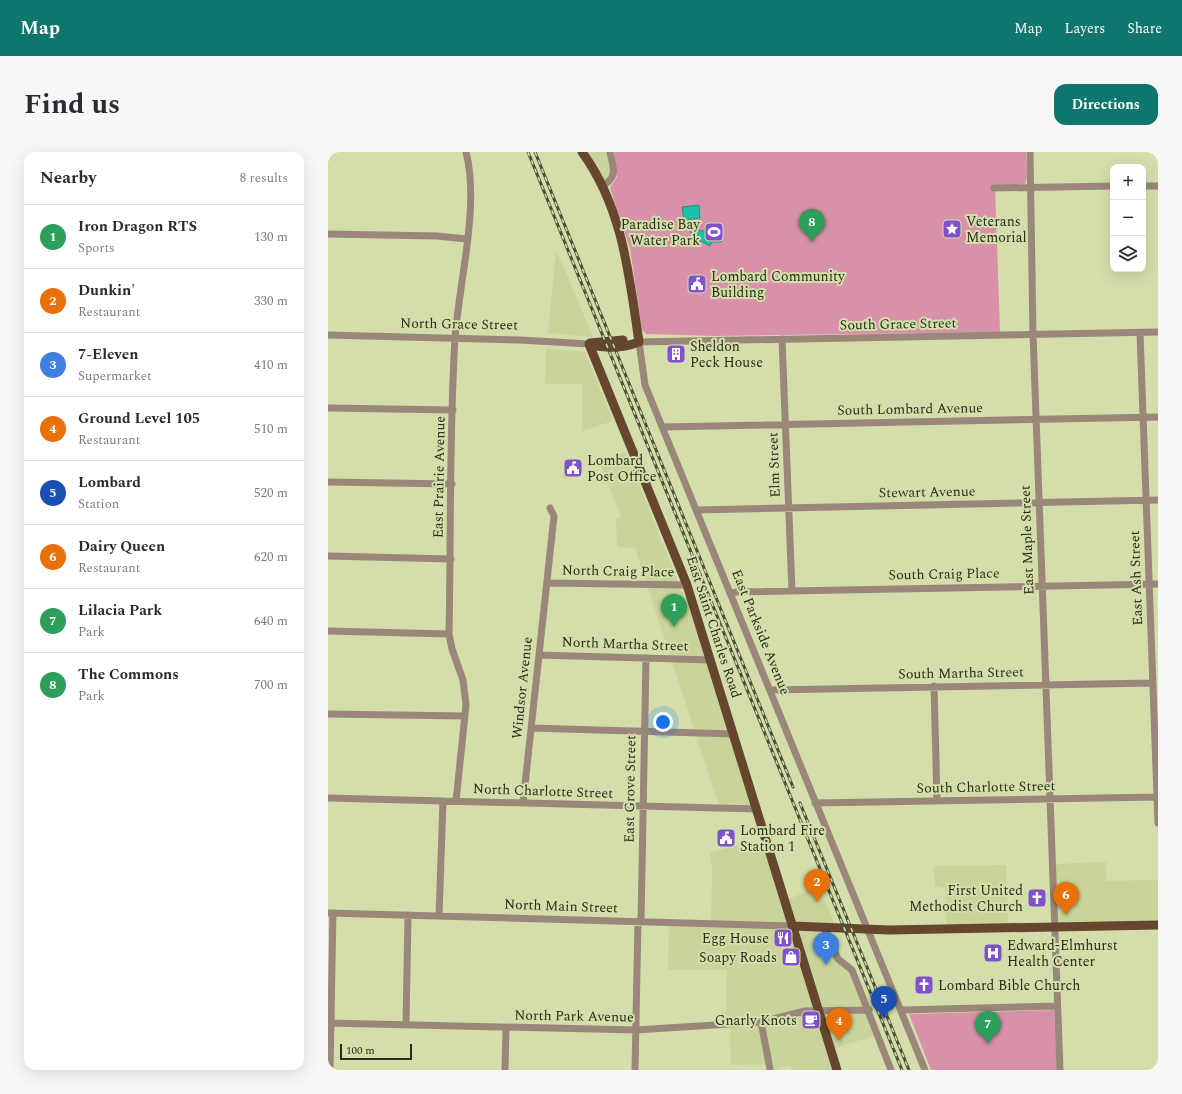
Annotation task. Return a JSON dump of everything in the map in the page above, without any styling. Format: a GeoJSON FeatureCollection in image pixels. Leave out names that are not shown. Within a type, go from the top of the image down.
{"type":"FeatureCollection","features":[{"type":"Feature","properties":{"kind":"main road"},"geometry":{"type":"LineString","coordinates":[[582,152],[602,186],[617,222],[625,250],[639,342]]}},
{"type":"Feature","properties":{"kind":"main road","name":"North Grace Street"},"geometry":{"type":"LineString","coordinates":[[589,344],[602,348],[630,345],[639,342]]}},
{"type":"Feature","properties":{"kind":"main road","name":"East Saint Charles Road"},"geometry":{"type":"LineString","coordinates":[[589,344],[687,585],[837,1070]]}},
{"type":"Feature","properties":{"kind":"main road"},"geometry":{"type":"LineString","coordinates":[[793,926],[868,930],[1158,925]]}},
{"type":"Feature","properties":{"kind":"street","name":"East Prairie Avenue"},"geometry":{"type":"LineString","coordinates":[[456,801],[465,716],[465,688],[452,649],[449,634],[455,338],[467,239],[470,192],[466,152]]}},
{"type":"Feature","properties":{"kind":"street"},"geometry":{"type":"LineString","coordinates":[[602,186],[611,181],[614,176],[610,152]]}},
{"type":"Feature","properties":{"kind":"street","name":"East Maple Street"},"geometry":{"type":"LineString","coordinates":[[1030,152],[1033,334],[1060,1070]]}},
{"type":"Feature","properties":{"kind":"street"},"geometry":{"type":"LineString","coordinates":[[994,188],[1110,186]]}},
{"type":"Feature","properties":{"kind":"street"},"geometry":{"type":"LineString","coordinates":[[1146,186],[1158,186]]}},
{"type":"Feature","properties":{"kind":"street"},"geometry":{"type":"LineString","coordinates":[[328,234],[437,236],[467,239]]}},
{"type":"Feature","properties":{"kind":"street","name":"South Grace Street"},"geometry":{"type":"LineString","coordinates":[[639,342],[1158,332]]}},
{"type":"Feature","properties":{"kind":"street","name":"East Ash Street"},"geometry":{"type":"LineString","coordinates":[[1140,333],[1158,823]]}},
{"type":"Feature","properties":{"kind":"street","name":"North Grace Street"},"geometry":{"type":"LineString","coordinates":[[328,335],[455,338],[589,344]]}},
{"type":"Feature","properties":{"kind":"street","name":"Elm Street"},"geometry":{"type":"LineString","coordinates":[[782,339],[792,591]]}},
{"type":"Feature","properties":{"kind":"street","name":"East Parkside Avenue"},"geometry":{"type":"LineString","coordinates":[[639,342],[644,380],[662,427],[771,690],[815,804],[902,1010],[925,1070]]}},
{"type":"Feature","properties":{"kind":"street"},"geometry":{"type":"LineString","coordinates":[[328,408],[453,410]]}},
{"type":"Feature","properties":{"kind":"street","name":"South Lombard Avenue"},"geometry":{"type":"LineString","coordinates":[[662,427],[1158,417]]}},
{"type":"Feature","properties":{"kind":"street"},"geometry":{"type":"LineString","coordinates":[[328,482],[452,484]]}},
{"type":"Feature","properties":{"kind":"street","name":"Stewart Avenue"},"geometry":{"type":"LineString","coordinates":[[697,510],[1158,500]]}},
{"type":"Feature","properties":{"kind":"street","name":"Windsor Avenue"},"geometry":{"type":"LineString","coordinates":[[523,803],[554,516],[550,508]]}},
{"type":"Feature","properties":{"kind":"street"},"geometry":{"type":"LineString","coordinates":[[328,556],[451,559]]}},
{"type":"Feature","properties":{"kind":"street","name":"North Craig Place"},"geometry":{"type":"LineString","coordinates":[[548,579],[687,585]]}},
{"type":"Feature","properties":{"kind":"street","name":"South Craig Place"},"geometry":{"type":"LineString","coordinates":[[730,594],[736,592],[1158,584]]}},
{"type":"Feature","properties":{"kind":"street"},"geometry":{"type":"LineString","coordinates":[[328,631],[449,634]]}},
{"type":"Feature","properties":{"kind":"street","name":"North Martha Street"},"geometry":{"type":"LineString","coordinates":[[539,655],[711,660]]}},
{"type":"Feature","properties":{"kind":"street","name":"East Grove Street"},"geometry":{"type":"LineString","coordinates":[[635,1070],[646,658]]}},
{"type":"Feature","properties":{"kind":"street","name":"South Martha Street"},"geometry":{"type":"LineString","coordinates":[[771,690],[1152,683]]}},
{"type":"Feature","properties":{"kind":"street"},"geometry":{"type":"LineString","coordinates":[[934,686],[937,800]]}},
{"type":"Feature","properties":{"kind":"street"},"geometry":{"type":"LineString","coordinates":[[328,714],[465,716]]}},
{"type":"Feature","properties":{"kind":"street"},"geometry":{"type":"LineString","coordinates":[[530,728],[734,734]]}},
{"type":"Feature","properties":{"kind":"street","name":"South Charlotte Street"},"geometry":{"type":"LineString","coordinates":[[815,804],[937,800],[1157,797]]}},
{"type":"Feature","properties":{"kind":"street","name":"North Charlotte Street"},"geometry":{"type":"LineString","coordinates":[[328,798],[757,809]]}},
{"type":"Feature","properties":{"kind":"street"},"geometry":{"type":"LineString","coordinates":[[439,916],[443,801]]}},
{"type":"Feature","properties":{"kind":"street"},"geometry":{"type":"LineString","coordinates":[[330,1070],[329,1024],[331,913]]}},
{"type":"Feature","properties":{"kind":"street","name":"North Main Street"},"geometry":{"type":"LineString","coordinates":[[331,913],[793,926]]}},
{"type":"Feature","properties":{"kind":"street"},"geometry":{"type":"LineString","coordinates":[[406,1025],[408,915]]}},
{"type":"Feature","properties":{"kind":"street"},"geometry":{"type":"LineString","coordinates":[[824,927],[836,954],[852,970],[869,1010],[891,1070]]}},
{"type":"Feature","properties":{"kind":"street"},"geometry":{"type":"LineString","coordinates":[[902,1010],[1058,1006]]}},
{"type":"Feature","properties":{"kind":"street","name":"North Park Avenue"},"geometry":{"type":"LineString","coordinates":[[329,1024],[636,1030],[760,1022],[805,1011],[869,1010]]}},
{"type":"Feature","properties":{"kind":"street"},"geometry":{"type":"LineString","coordinates":[[760,1022],[770,1070]]}},
{"type":"Feature","properties":{"kind":"street"},"geometry":{"type":"LineString","coordinates":[[505,1070],[506,1028]]}},
{"type":"Feature","properties":{"kind":"shaded area"},"geometry":{"type":"Polygon","coordinates":[[[584,152],[609,152],[612,174],[603,183],[584,152]]]}},
{"type":"Feature","properties":{"kind":"shaded area"},"geometry":{"type":"Polygon","coordinates":[[[614,152],[1026,152],[1027,178],[1025,184],[995,185],[1000,332],[715,336],[646,334],[642,330],[630,248],[610,188],[617,177],[614,152]]]}},
{"type":"Feature","properties":{"kind":"shaded area"},"geometry":{"type":"Polygon","coordinates":[[[556,251],[564,268],[593,337],[548,333],[556,251]]]}},
{"type":"Feature","properties":{"kind":"shaded area"},"geometry":{"type":"Polygon","coordinates":[[[546,348],[585,352],[613,421],[582,431],[583,384],[545,384],[546,348]]]}},
{"type":"Feature","properties":{"kind":"shaded area"},"geometry":{"type":"Polygon","coordinates":[[[626,452],[710,661],[754,806],[719,806],[635,548],[617,547],[616,518],[621,517],[600,463],[626,452]]]}},
{"type":"Feature","properties":{"kind":"shaded area"},"geometry":{"type":"Polygon","coordinates":[[[737,846],[766,846],[834,1070],[792,1070],[790,1065],[775,1070],[768,1070],[767,1064],[731,1065],[730,1027],[726,1023],[727,970],[668,970],[669,920],[711,921],[712,870],[710,852],[737,846]]]}},
{"type":"Feature","properties":{"kind":"shaded area"},"geometry":{"type":"Polygon","coordinates":[[[1106,862],[1107,881],[1158,880],[1158,922],[1057,925],[1054,864],[1106,862]]]}},
{"type":"Feature","properties":{"kind":"shaded area"},"geometry":{"type":"Polygon","coordinates":[[[1006,865],[1008,926],[946,925],[945,888],[935,886],[934,866],[1006,865]]]}},
{"type":"Feature","properties":{"kind":"shaded area"},"geometry":{"type":"Polygon","coordinates":[[[819,886],[835,925],[795,923],[787,900],[819,886]]]}},
{"type":"Feature","properties":{"kind":"shaded area"},"geometry":{"type":"Polygon","coordinates":[[[795,927],[829,928],[841,958],[851,964],[880,1034],[832,1049],[795,927]]]}},
{"type":"Feature","properties":{"kind":"shaded area"},"geometry":{"type":"Polygon","coordinates":[[[1054,1010],[1057,1070],[931,1070],[909,1014],[1054,1010]]]}},
{"type":"Feature","properties":{"kind":"water"},"geometry":{"type":"Polygon","coordinates":[[[699,205],[700,218],[684,220],[682,207],[699,205]]]}},
{"type":"Feature","properties":{"kind":"water"},"geometry":{"type":"Polygon","coordinates":[[[708,227],[709,231],[712,231],[713,235],[721,237],[721,242],[712,242],[710,246],[701,241],[692,241],[691,230],[705,231],[705,228],[708,227]]]}},
{"type":"Feature","properties":{"kind":"railway"},"geometry":{"type":"LineString","coordinates":[[528,152],[902,1070]]}},
{"type":"Feature","properties":{"kind":"railway"},"geometry":{"type":"LineString","coordinates":[[535,152],[793,787]]}},
{"type":"Feature","properties":{"kind":"railway"},"geometry":{"type":"LineString","coordinates":[[800,803],[909,1070]]}},
{"type":"Feature","properties":{"kind":"place","name":"Veterans Memorial"},"geometry":{"type":"Point","coordinates":[952,229]}},
{"type":"Feature","properties":{"kind":"place","name":"Paradise Bay Water Park"},"geometry":{"type":"Point","coordinates":[714,232]}},
{"type":"Feature","properties":{"kind":"place","name":"The Commons"},"geometry":{"type":"Point","coordinates":[812,242]}},
{"type":"Feature","properties":{"kind":"place","name":"Lombard Community Building"},"geometry":{"type":"Point","coordinates":[697,284]}},
{"type":"Feature","properties":{"kind":"place","name":"Sheldon Peck House"},"geometry":{"type":"Point","coordinates":[676,354]}},
{"type":"Feature","properties":{"kind":"place","name":"Lombard Post Office"},"geometry":{"type":"Point","coordinates":[573,468]}},
{"type":"Feature","properties":{"kind":"place","name":"Iron Dragon RTS"},"geometry":{"type":"Point","coordinates":[674,627]}},
{"type":"Feature","properties":{"kind":"place","name":"Lombard Fire Station 1"},"geometry":{"type":"Point","coordinates":[726,838]}},
{"type":"Feature","properties":{"kind":"place","name":"First United Methodist Church"},"geometry":{"type":"Point","coordinates":[1037,898]}},
{"type":"Feature","properties":{"kind":"place","name":"Dunkin'"},"geometry":{"type":"Point","coordinates":[817,902]}},
{"type":"Feature","properties":{"kind":"place","name":"Dairy Queen"},"geometry":{"type":"Point","coordinates":[1066,915]}},
{"type":"Feature","properties":{"kind":"place","name":"Egg House"},"geometry":{"type":"Point","coordinates":[783,938]}},
{"type":"Feature","properties":{"kind":"place","name":"Edward-Elmhurst Health Center"},"geometry":{"type":"Point","coordinates":[993,953]}},
{"type":"Feature","properties":{"kind":"place","name":"Soapy Roads"},"geometry":{"type":"Point","coordinates":[791,957]}},
{"type":"Feature","properties":{"kind":"place","name":"7-Eleven"},"geometry":{"type":"Point","coordinates":[826,965]}},
{"type":"Feature","properties":{"kind":"place","name":"Lombard Bible Church"},"geometry":{"type":"Point","coordinates":[924,985]}},
{"type":"Feature","properties":{"kind":"place","name":"Lombard"},"geometry":{"type":"Point","coordinates":[884,1019]}},
{"type":"Feature","properties":{"kind":"place","name":"Gnarly Knots"},"geometry":{"type":"Point","coordinates":[811,1020]}},
{"type":"Feature","properties":{"kind":"place","name":"Ground Level 105"},"geometry":{"type":"Point","coordinates":[839,1041]}},
{"type":"Feature","properties":{"kind":"place","name":"Lilacia Park"},"geometry":{"type":"Point","coordinates":[988,1044]}}]}
